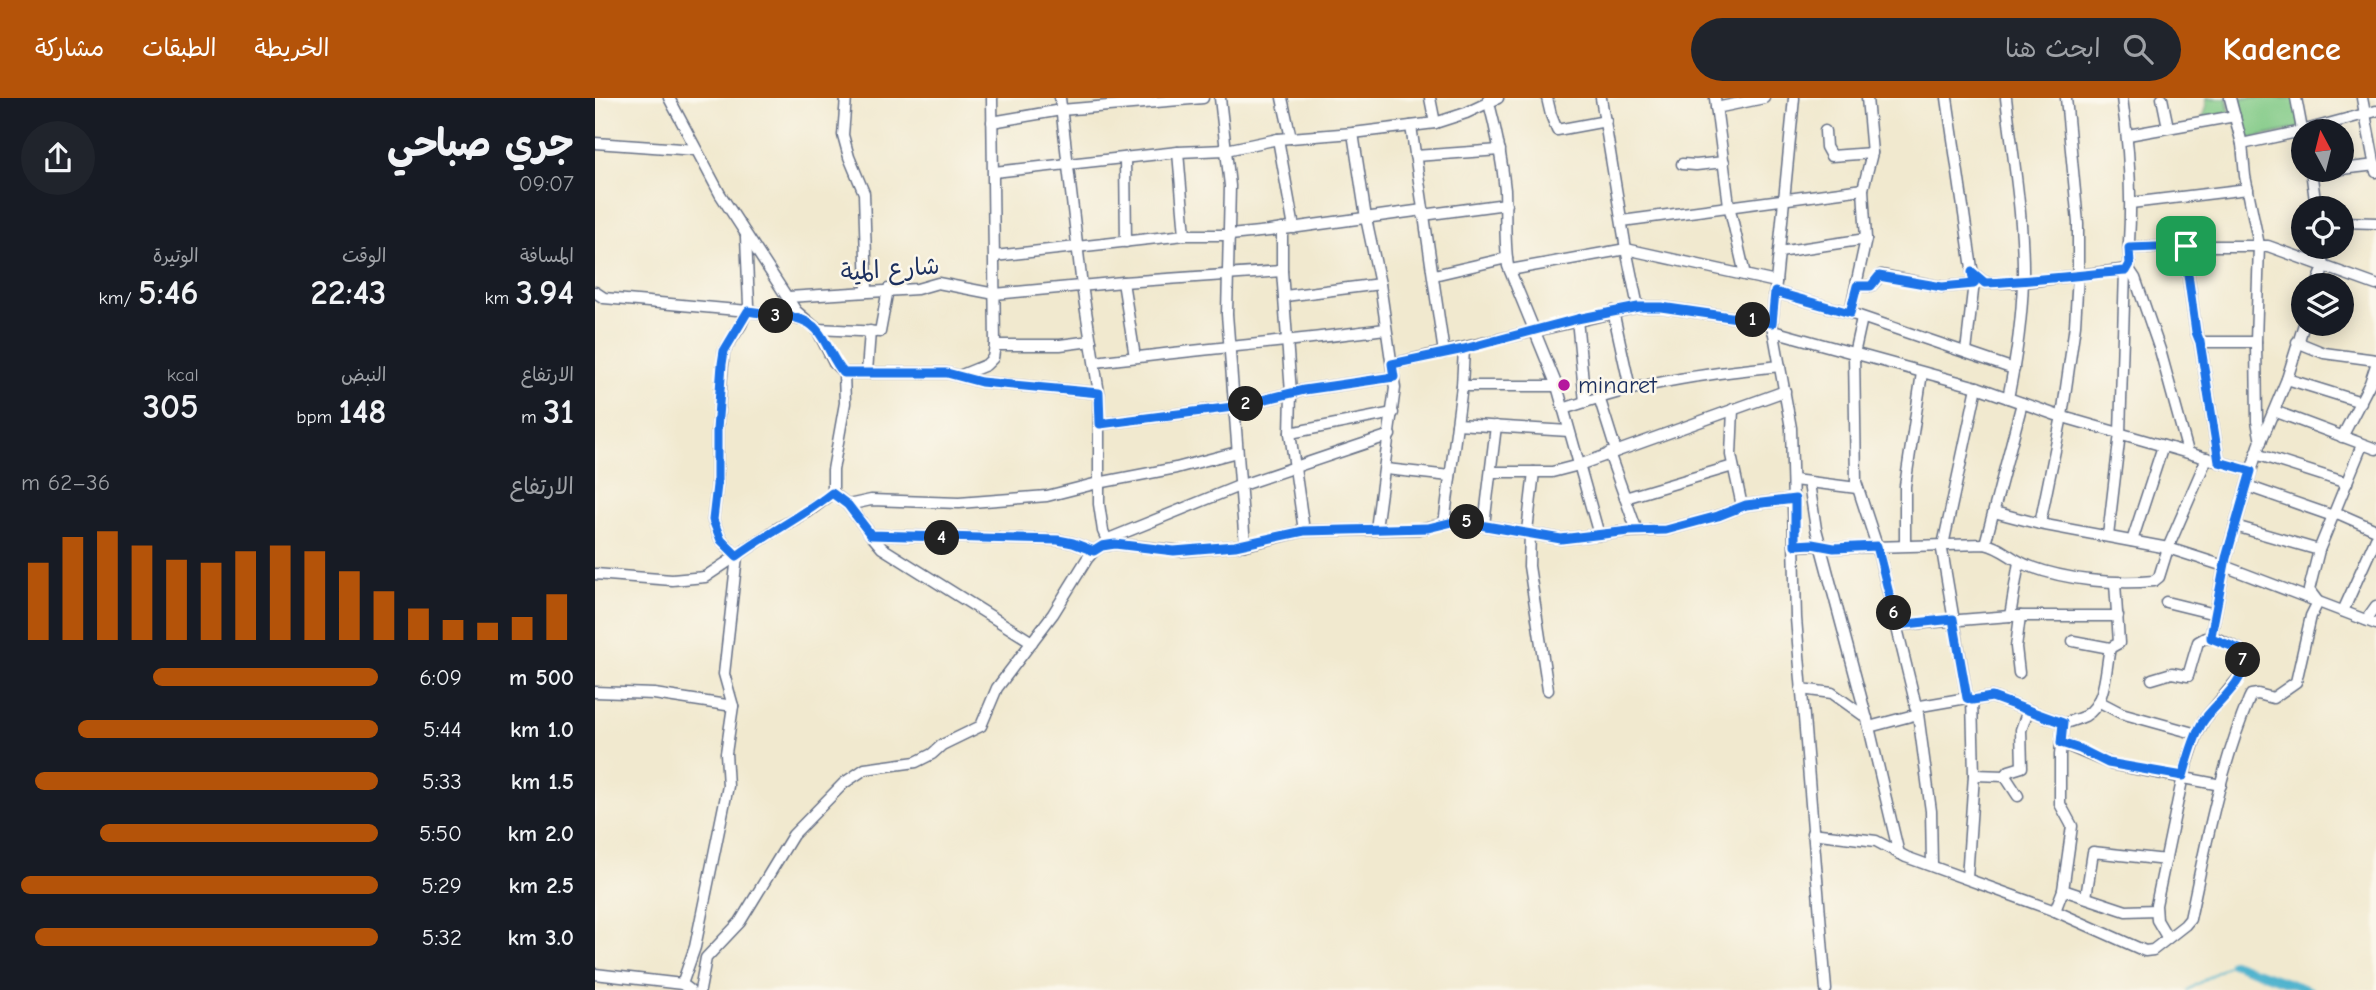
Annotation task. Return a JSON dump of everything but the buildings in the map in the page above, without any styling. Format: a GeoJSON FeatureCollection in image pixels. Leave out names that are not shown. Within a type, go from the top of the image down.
{"type":"FeatureCollection","features":[{"type":"Feature","properties":{"kind":"street"},"geometry":{"type":"LineString","coordinates":[[595,574],[633,579],[691,580],[705,577],[780,527],[808,512],[832,493],[833,470],[845,403],[844,373],[834,363],[817,329],[796,311],[720,194],[669,98]]}},
{"type":"Feature","properties":{"kind":"street"},"geometry":{"type":"LineString","coordinates":[[846,98],[843,135],[864,193],[867,291]]}},
{"type":"Feature","properties":{"kind":"street"},"geometry":{"type":"LineString","coordinates":[[959,376],[986,365],[993,358],[995,345],[992,98]]}},
{"type":"Feature","properties":{"kind":"street"},"geometry":{"type":"LineString","coordinates":[[1059,98],[1082,286],[1096,362],[1100,424],[1100,520],[1107,542]]}},
{"type":"Feature","properties":{"kind":"street"},"geometry":{"type":"LineString","coordinates":[[992,122],[1061,110],[1203,98]]}},
{"type":"Feature","properties":{"kind":"street"},"geometry":{"type":"LineString","coordinates":[[1220,98],[1230,186],[1227,314],[1245,545]]}},
{"type":"Feature","properties":{"kind":"street"},"geometry":{"type":"LineString","coordinates":[[1282,98],[1291,138]]}},
{"type":"Feature","properties":{"kind":"street"},"geometry":{"type":"LineString","coordinates":[[1430,98],[1435,123]]}},
{"type":"Feature","properties":{"kind":"street"},"geometry":{"type":"LineString","coordinates":[[1548,98],[1557,130],[1606,121]]}},
{"type":"Feature","properties":{"kind":"street"},"geometry":{"type":"LineString","coordinates":[[1601,98],[1638,307]]}},
{"type":"Feature","properties":{"kind":"street"},"geometry":{"type":"LineString","coordinates":[[1745,275],[1729,205],[1716,103],[1764,98]]}},
{"type":"Feature","properties":{"kind":"street"},"geometry":{"type":"LineString","coordinates":[[1794,98],[1772,327],[1791,428],[1801,689],[1826,990]]}},
{"type":"Feature","properties":{"kind":"street"},"geometry":{"type":"LineString","coordinates":[[1850,313],[1866,239],[1863,189],[1872,153],[1867,98]]}},
{"type":"Feature","properties":{"kind":"street"},"geometry":{"type":"LineString","coordinates":[[1947,98],[1974,284],[1966,352]]}},
{"type":"Feature","properties":{"kind":"street"},"geometry":{"type":"LineString","coordinates":[[2006,98],[2021,230],[2023,282],[2014,369],[2008,398]]}},
{"type":"Feature","properties":{"kind":"street"},"geometry":{"type":"LineString","coordinates":[[2040,524],[2062,416],[2075,325],[2078,223],[2066,98]]}},
{"type":"Feature","properties":{"kind":"street"},"geometry":{"type":"LineString","coordinates":[[2108,536],[2120,433],[2131,203],[2129,135],[2122,98]]}},
{"type":"Feature","properties":{"kind":"street"},"geometry":{"type":"LineString","coordinates":[[2162,98],[2168,127]]}},
{"type":"Feature","properties":{"kind":"street"},"geometry":{"type":"LineString","coordinates":[[2230,98],[2242,144],[2259,245],[2256,342],[2257,421],[2261,442]]}},
{"type":"Feature","properties":{"kind":"street"},"geometry":{"type":"LineString","coordinates":[[2296,98],[2300,119]]}},
{"type":"Feature","properties":{"kind":"street"},"geometry":{"type":"LineString","coordinates":[[2362,98],[2376,172]]}},
{"type":"Feature","properties":{"kind":"street"},"geometry":{"type":"LineString","coordinates":[[994,172],[1178,152],[1226,150],[1278,139],[1435,123],[1492,100],[1506,204],[1507,258],[1557,386],[1599,534]]}},
{"type":"Feature","properties":{"kind":"street"},"geometry":{"type":"LineString","coordinates":[[2346,119],[2376,111]]}},
{"type":"Feature","properties":{"kind":"street"},"geometry":{"type":"LineString","coordinates":[[2129,135],[2235,116]]}},
{"type":"Feature","properties":{"kind":"street"},"geometry":{"type":"LineString","coordinates":[[1411,126],[1444,353]]}},
{"type":"Feature","properties":{"kind":"street"},"geometry":{"type":"LineString","coordinates":[[1825,131],[1826,147],[1831,156],[1872,153]]}},
{"type":"Feature","properties":{"kind":"street"},"geometry":{"type":"LineString","coordinates":[[1353,133],[1394,377],[1393,413],[1376,529]]}},
{"type":"Feature","properties":{"kind":"street"},"geometry":{"type":"LineString","coordinates":[[2242,144],[2291,135]]}},
{"type":"Feature","properties":{"kind":"street"},"geometry":{"type":"LineString","coordinates":[[1278,139],[1294,228]]}},
{"type":"Feature","properties":{"kind":"street"},"geometry":{"type":"LineString","coordinates":[[595,143],[696,150]]}},
{"type":"Feature","properties":{"kind":"street"},"geometry":{"type":"LineString","coordinates":[[1415,156],[1500,150]]}},
{"type":"Feature","properties":{"kind":"street"},"geometry":{"type":"LineString","coordinates":[[1178,152],[1185,235]]}},
{"type":"Feature","properties":{"kind":"street"},"geometry":{"type":"LineString","coordinates":[[1125,158],[1126,242]]}},
{"type":"Feature","properties":{"kind":"street"},"geometry":{"type":"LineString","coordinates":[[1682,163],[1696,165],[1724,162]]}},
{"type":"Feature","properties":{"kind":"street"},"geometry":{"type":"LineString","coordinates":[[2354,168],[2376,165]]}},
{"type":"Feature","properties":{"kind":"street"},"geometry":{"type":"LineString","coordinates":[[2131,203],[2248,188]]}},
{"type":"Feature","properties":{"kind":"street"},"geometry":{"type":"LineString","coordinates":[[1622,220],[1863,189]]}},
{"type":"Feature","properties":{"kind":"street"},"geometry":{"type":"LineString","coordinates":[[995,256],[1185,235],[1230,235],[1506,204]]}},
{"type":"Feature","properties":{"kind":"street"},"geometry":{"type":"LineString","coordinates":[[2354,222],[2376,223]]}},
{"type":"Feature","properties":{"kind":"street"},"geometry":{"type":"LineString","coordinates":[[1282,229],[1282,271],[1291,393],[1290,433],[1304,531]]}},
{"type":"Feature","properties":{"kind":"street"},"geometry":{"type":"LineString","coordinates":[[737,556],[721,540],[713,520],[724,351],[748,311],[750,294],[746,233]]}},
{"type":"Feature","properties":{"kind":"street"},"geometry":{"type":"LineString","coordinates":[[1779,252],[1866,239]]}},
{"type":"Feature","properties":{"kind":"street"},"geometry":{"type":"LineString","coordinates":[[2129,248],[2259,245],[2278,248],[2376,285]]}},
{"type":"Feature","properties":{"kind":"street"},"geometry":{"type":"LineString","coordinates":[[2186,246],[2195,322],[2219,462]]}},
{"type":"Feature","properties":{"kind":"street"},"geometry":{"type":"LineString","coordinates":[[1510,270],[1626,248],[1745,275],[2014,369]]}},
{"type":"Feature","properties":{"kind":"street"},"geometry":{"type":"LineString","coordinates":[[1434,275],[1507,258]]}},
{"type":"Feature","properties":{"kind":"street"},"geometry":{"type":"LineString","coordinates":[[2322,273],[2323,259]]}},
{"type":"Feature","properties":{"kind":"street"},"geometry":{"type":"LineString","coordinates":[[1972,272],[1985,283],[2023,282],[2127,270]]}},
{"type":"Feature","properties":{"kind":"street"},"geometry":{"type":"LineString","coordinates":[[2127,270],[2135,278],[2161,350],[2188,453]]}},
{"type":"Feature","properties":{"kind":"street","name":"شارع المية"},"geometry":{"type":"LineString","coordinates":[[788,297],[917,289],[938,283],[995,294],[1282,271]]}},
{"type":"Feature","properties":{"kind":"street"},"geometry":{"type":"LineString","coordinates":[[1857,286],[1871,286],[1881,275],[1942,287],[1974,284]]}},
{"type":"Feature","properties":{"kind":"street"},"geometry":{"type":"LineString","coordinates":[[1123,282],[1135,357]]}},
{"type":"Feature","properties":{"kind":"street"},"geometry":{"type":"LineString","coordinates":[[1285,296],[1380,284]]}},
{"type":"Feature","properties":{"kind":"street"},"geometry":{"type":"LineString","coordinates":[[817,329],[881,330],[888,289]]}},
{"type":"Feature","properties":{"kind":"street"},"geometry":{"type":"LineString","coordinates":[[595,292],[604,298],[748,311],[805,320]]}},
{"type":"Feature","properties":{"kind":"street"},"geometry":{"type":"LineString","coordinates":[[1392,364],[1464,349],[1577,319],[1638,307],[1661,307],[1772,327],[1854,354],[1977,387],[2062,416],[2251,471]]}},
{"type":"Feature","properties":{"kind":"street"},"geometry":{"type":"LineString","coordinates":[[1613,312],[1630,388]]}},
{"type":"Feature","properties":{"kind":"street"},"geometry":{"type":"LineString","coordinates":[[1862,318],[1854,354],[1857,488],[1877,546],[1917,711],[1931,811],[1932,865]]}},
{"type":"Feature","properties":{"kind":"street"},"geometry":{"type":"LineString","coordinates":[[1577,319],[1585,402]]}},
{"type":"Feature","properties":{"kind":"street"},"geometry":{"type":"LineString","coordinates":[[1096,362],[1385,329]]}},
{"type":"Feature","properties":{"kind":"street"},"geometry":{"type":"LineString","coordinates":[[867,372],[870,331]]}},
{"type":"Feature","properties":{"kind":"street"},"geometry":{"type":"LineString","coordinates":[[2211,638],[2224,566],[2251,471],[2287,379],[2299,336]]}},
{"type":"Feature","properties":{"kind":"street"},"geometry":{"type":"LineString","coordinates":[[995,345],[1060,345],[1091,341]]}},
{"type":"Feature","properties":{"kind":"street"},"geometry":{"type":"LineString","coordinates":[[2200,342],[2256,342]]}},
{"type":"Feature","properties":{"kind":"street"},"geometry":{"type":"LineString","coordinates":[[2297,342],[2324,353],[2376,362],[2361,402],[2341,437]]}},
{"type":"Feature","properties":{"kind":"street"},"geometry":{"type":"LineString","coordinates":[[1444,524],[1462,386],[1464,349]]}},
{"type":"Feature","properties":{"kind":"street"},"geometry":{"type":"LineString","coordinates":[[1563,409],[1630,388],[1690,376],[1780,366]]}},
{"type":"Feature","properties":{"kind":"street"},"geometry":{"type":"LineString","coordinates":[[844,373],[947,373],[981,382],[1099,393]]}},
{"type":"Feature","properties":{"kind":"street"},"geometry":{"type":"LineString","coordinates":[[1905,545],[1905,486],[1922,373]]}},
{"type":"Feature","properties":{"kind":"street"},"geometry":{"type":"LineString","coordinates":[[1100,424],[1233,407],[1291,393],[1394,377]]}},
{"type":"Feature","properties":{"kind":"street"},"geometry":{"type":"LineString","coordinates":[[2287,379],[2361,402]]}},
{"type":"Feature","properties":{"kind":"street"},"geometry":{"type":"LineString","coordinates":[[1462,386],[1557,386]]}},
{"type":"Feature","properties":{"kind":"street"},"geometry":{"type":"LineString","coordinates":[[1966,878],[1974,775],[1969,699],[1953,619],[1943,544],[1977,387]]}},
{"type":"Feature","properties":{"kind":"street"},"geometry":{"type":"LineString","coordinates":[[1492,472],[1552,472],[1579,465],[1785,391]]}},
{"type":"Feature","properties":{"kind":"street"},"geometry":{"type":"LineString","coordinates":[[1599,397],[1625,498],[1637,531]]}},
{"type":"Feature","properties":{"kind":"street"},"geometry":{"type":"LineString","coordinates":[[1985,544],[2022,403]]}},
{"type":"Feature","properties":{"kind":"street"},"geometry":{"type":"LineString","coordinates":[[1733,409],[1731,446],[1742,506]]}},
{"type":"Feature","properties":{"kind":"street"},"geometry":{"type":"LineString","coordinates":[[2274,411],[2376,449]]}},
{"type":"Feature","properties":{"kind":"street"},"geometry":{"type":"LineString","coordinates":[[1290,433],[1393,413]]}},
{"type":"Feature","properties":{"kind":"street"},"geometry":{"type":"LineString","coordinates":[[1457,424],[1569,431]]}},
{"type":"Feature","properties":{"kind":"street"},"geometry":{"type":"LineString","coordinates":[[1484,525],[1496,426]]}},
{"type":"Feature","properties":{"kind":"street"},"geometry":{"type":"LineString","coordinates":[[700,990],[706,958],[740,922],[793,835],[852,776],[865,769],[916,762],[981,726],[992,695],[1094,551],[1107,542],[1239,486],[1390,435]]}},
{"type":"Feature","properties":{"kind":"street"},"geometry":{"type":"LineString","coordinates":[[2318,602],[2309,590],[2319,550],[2362,445]]}},
{"type":"Feature","properties":{"kind":"street"},"geometry":{"type":"LineString","coordinates":[[2133,541],[2163,446]]}},
{"type":"Feature","properties":{"kind":"street"},"geometry":{"type":"LineString","coordinates":[[848,505],[871,500],[959,503],[1047,496],[1237,452]]}},
{"type":"Feature","properties":{"kind":"street"},"geometry":{"type":"LineString","coordinates":[[2256,454],[2347,483]]}},
{"type":"Feature","properties":{"kind":"street"},"geometry":{"type":"LineString","coordinates":[[1795,545],[1812,544],[1821,547],[1985,544],[2002,549],[2019,562],[2045,571],[2115,583],[2154,581],[2159,577],[2168,548],[2207,458]]}},
{"type":"Feature","properties":{"kind":"street"},"geometry":{"type":"LineString","coordinates":[[1625,498],[1733,467]]}},
{"type":"Feature","properties":{"kind":"street"},"geometry":{"type":"LineString","coordinates":[[1386,469],[1450,476]]}},
{"type":"Feature","properties":{"kind":"street"},"geometry":{"type":"LineString","coordinates":[[1534,472],[1529,566],[1548,690]]}},
{"type":"Feature","properties":{"kind":"street"},"geometry":{"type":"LineString","coordinates":[[1794,480],[1857,488]]}},
{"type":"Feature","properties":{"kind":"street"},"geometry":{"type":"LineString","coordinates":[[1809,483],[1821,547],[1868,722],[1899,854]]}},
{"type":"Feature","properties":{"kind":"street"},"geometry":{"type":"LineString","coordinates":[[2247,486],[2376,530]]}},
{"type":"Feature","properties":{"kind":"street"},"geometry":{"type":"LineString","coordinates":[[832,493],[848,505],[882,548],[1032,642]]}},
{"type":"Feature","properties":{"kind":"street"},"geometry":{"type":"LineString","coordinates":[[1107,542],[1174,551],[1245,545],[1304,531],[1428,528],[1457,521],[1561,539],[1666,530],[1683,527],[1742,506],[1795,499]]}},
{"type":"Feature","properties":{"kind":"street"},"geometry":{"type":"LineString","coordinates":[[1994,512],[2040,524],[2168,548],[2224,566],[2371,622],[2376,606]]}},
{"type":"Feature","properties":{"kind":"street"},"geometry":{"type":"LineString","coordinates":[[2235,526],[2319,550]]}},
{"type":"Feature","properties":{"kind":"street"},"geometry":{"type":"LineString","coordinates":[[871,535],[1058,540],[1094,551]]}},
{"type":"Feature","properties":{"kind":"street"},"geometry":{"type":"LineString","coordinates":[[2343,611],[2376,538]]}},
{"type":"Feature","properties":{"kind":"street"},"geometry":{"type":"LineString","coordinates":[[595,974],[686,987],[724,815],[728,774],[726,753],[733,706],[724,674],[737,556]]}},
{"type":"Feature","properties":{"kind":"street"},"geometry":{"type":"LineString","coordinates":[[2019,562],[2015,616],[2019,673]]}},
{"type":"Feature","properties":{"kind":"street"},"geometry":{"type":"LineString","coordinates":[[2073,641],[2110,648],[2119,643],[2115,583]]}},
{"type":"Feature","properties":{"kind":"street"},"geometry":{"type":"LineString","coordinates":[[2166,602],[2215,614]]}},
{"type":"Feature","properties":{"kind":"street"},"geometry":{"type":"LineString","coordinates":[[2236,683],[2245,686],[2254,694],[2273,698],[2296,682],[2311,616],[2318,602]]}},
{"type":"Feature","properties":{"kind":"street"},"geometry":{"type":"LineString","coordinates":[[1897,625],[2015,616],[2118,616]]}},
{"type":"Feature","properties":{"kind":"street"},"geometry":{"type":"LineString","coordinates":[[2152,679],[2172,673],[2188,676],[2198,642],[2205,638],[2239,649],[2242,653],[2243,670],[2236,683],[2204,720],[2183,776],[2160,879],[2156,910],[2157,920],[2167,937]]}},
{"type":"Feature","properties":{"kind":"street"},"geometry":{"type":"LineString","coordinates":[[1868,722],[1969,699],[1992,697],[2064,724],[2085,716],[2098,701],[2104,685],[2110,648]]}},
{"type":"Feature","properties":{"kind":"street"},"geometry":{"type":"LineString","coordinates":[[1801,689],[1832,693],[1868,722]]}},
{"type":"Feature","properties":{"kind":"street"},"geometry":{"type":"LineString","coordinates":[[595,692],[654,694],[733,706]]}},
{"type":"Feature","properties":{"kind":"street"},"geometry":{"type":"LineString","coordinates":[[1812,832],[1867,839],[1899,854],[2055,911],[2144,951],[2153,950],[2190,919],[2205,841],[2238,727],[2249,698],[2254,694]]}},
{"type":"Feature","properties":{"kind":"street"},"geometry":{"type":"LineString","coordinates":[[2098,701],[2121,713],[2197,734]]}},
{"type":"Feature","properties":{"kind":"street"},"geometry":{"type":"LineString","coordinates":[[2005,776],[2009,771],[2022,767],[2021,730],[2028,710]]}},
{"type":"Feature","properties":{"kind":"street"},"geometry":{"type":"LineString","coordinates":[[2055,911],[2063,890],[2072,826],[2060,806],[2064,724]]}},
{"type":"Feature","properties":{"kind":"street"},"geometry":{"type":"LineString","coordinates":[[2061,743],[2108,763],[2221,785]]}},
{"type":"Feature","properties":{"kind":"street"},"geometry":{"type":"LineString","coordinates":[[1974,775],[2005,776]]}},
{"type":"Feature","properties":{"kind":"street"},"geometry":{"type":"LineString","coordinates":[[2005,776],[2018,796]]}},
{"type":"Feature","properties":{"kind":"street"},"geometry":{"type":"LineString","coordinates":[[2085,897],[2093,852],[2166,860]]}},
{"type":"Feature","properties":{"kind":"street"},"geometry":{"type":"LineString","coordinates":[[2063,890],[2126,911],[2156,910]]}},
{"type":"Feature","properties":{"kind":"green space"},"geometry":{"type":"Polygon","coordinates":[[[2206,98],[2227,98],[2230,115],[2202,120],[2206,98]]]}},
{"type":"Feature","properties":{"kind":"green space"},"geometry":{"type":"Polygon","coordinates":[[[2230,98],[2296,98],[2300,119],[2291,119],[2291,130],[2241,141],[2230,98]]]}},
{"type":"Feature","properties":{"kind":"waterway"},"geometry":{"type":"LineString","coordinates":[[2188,990],[2232,963]]}},
{"type":"Feature","properties":{"kind":"waterway"},"geometry":{"type":"LineString","coordinates":[[2232,963],[2309,990]]}},
{"type":"Feature","properties":{"kind":"place","name":"minaret"},"geometry":{"type":"Point","coordinates":[1564,385]}},
{"type":"Feature","properties":{"kind":"route"},"geometry":{"type":"LineString","coordinates":[[2186,246],[2196,332],[2200,342],[2219,462],[2251,471],[2226,558],[2211,636],[2239,649],[2243,657],[2243,670],[2200,725],[2183,776],[2108,763],[2061,743],[2063,723],[1992,697],[1972,700],[1967,698],[1953,619],[1897,625],[1877,546],[1834,548],[1812,544],[1795,545],[1795,499],[1746,505],[1683,527],[1666,530],[1629,531],[1561,539],[1527,531],[1453,522],[1428,528],[1304,531],[1245,545],[1181,551],[1109,544],[1094,551],[1058,540],[871,535],[848,505],[832,493],[808,512],[737,556],[716,533],[713,520],[724,351],[748,311],[805,320],[817,329],[834,363],[844,373],[947,373],[981,382],[1099,393],[1100,424],[1233,407],[1304,390],[1394,377],[1392,364],[1630,308],[1661,307],[1772,323],[1775,292],[1850,313],[1857,286],[1871,286],[1879,276],[1942,287],[1974,284],[1972,272],[1985,283],[2023,282],[2057,276],[2126,271],[2130,264],[2129,248],[2186,246]]}}]}
